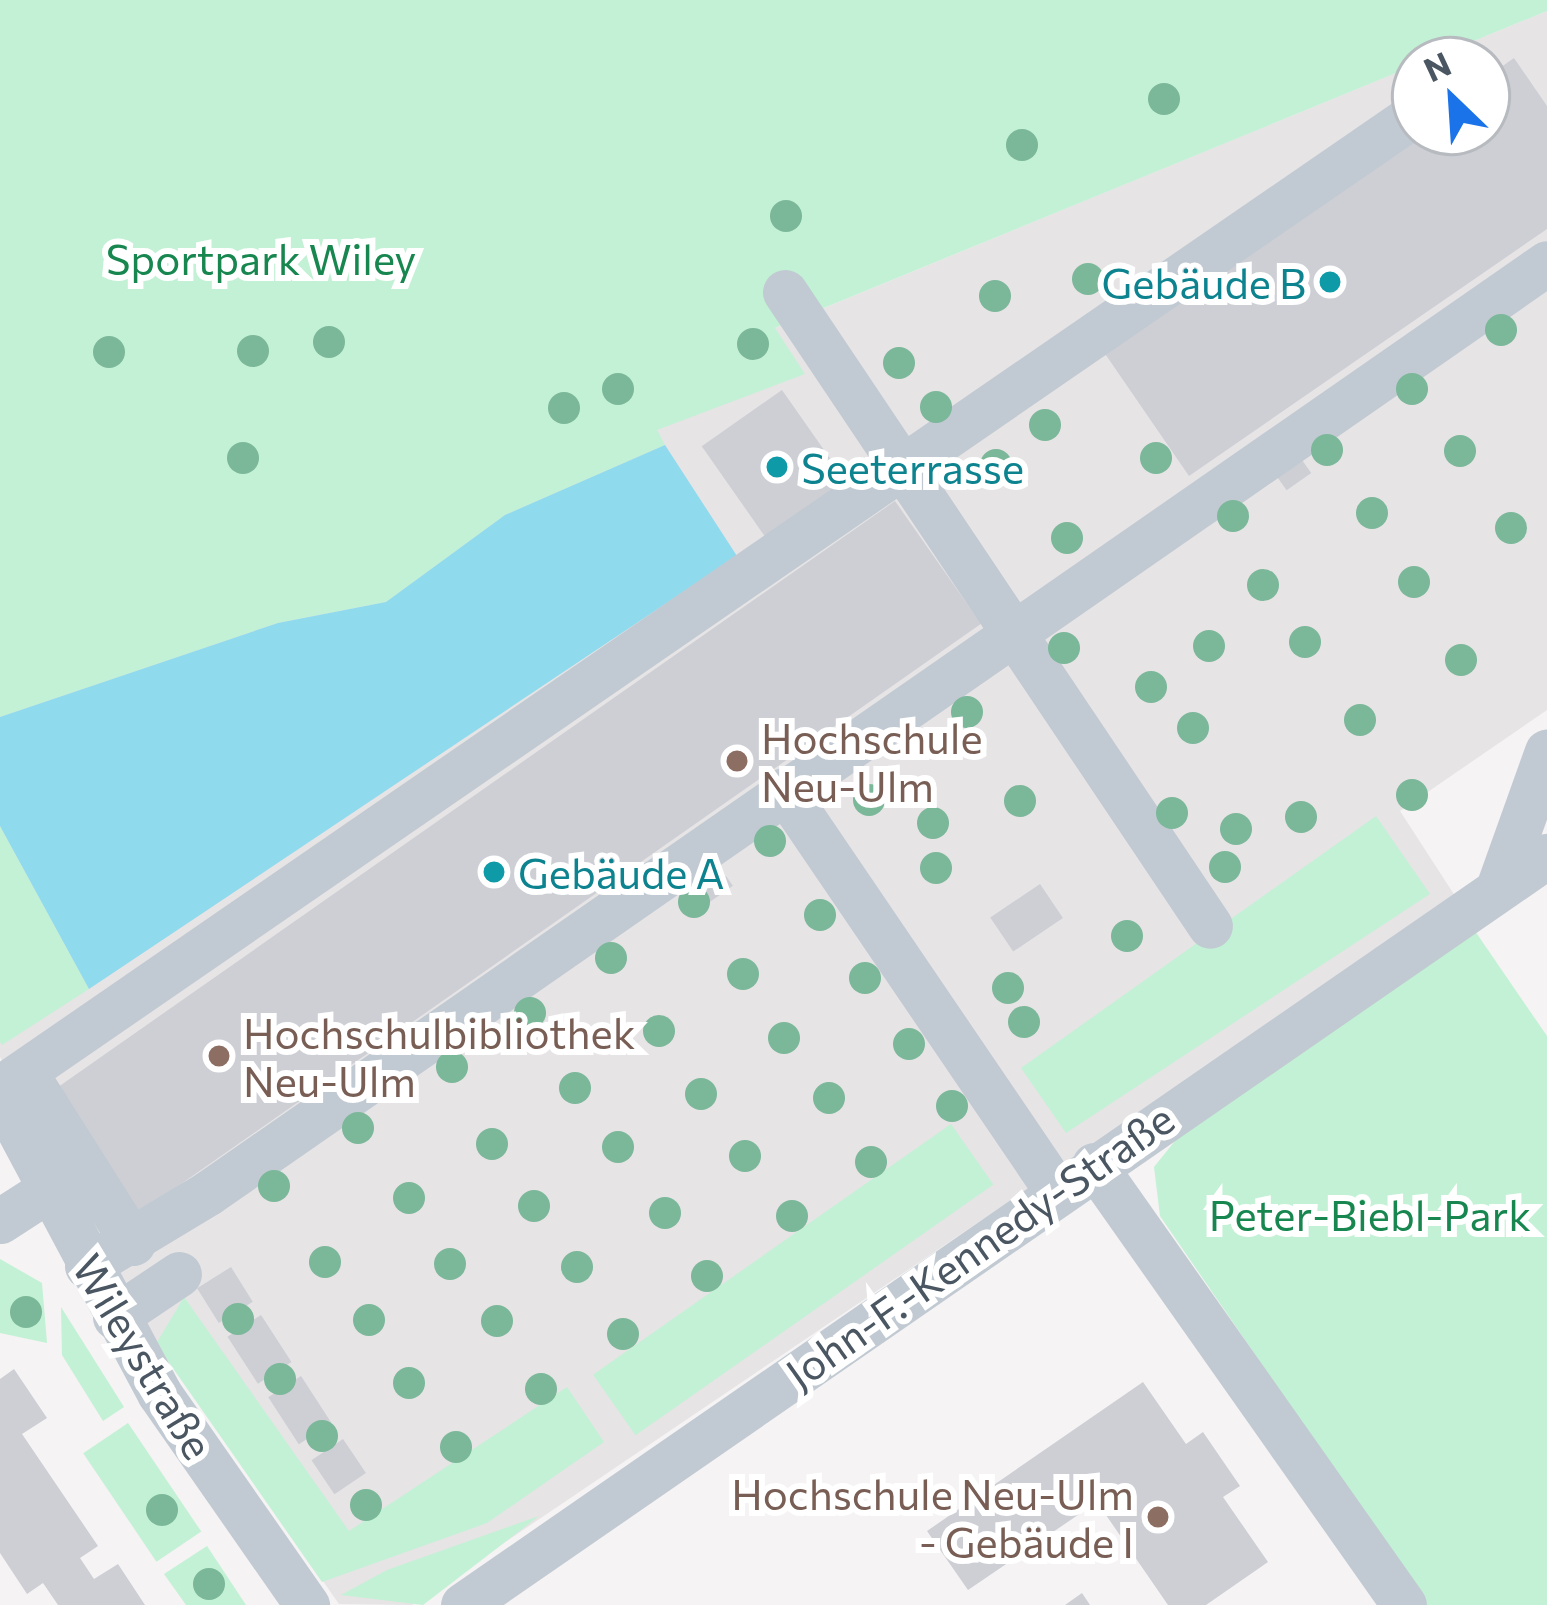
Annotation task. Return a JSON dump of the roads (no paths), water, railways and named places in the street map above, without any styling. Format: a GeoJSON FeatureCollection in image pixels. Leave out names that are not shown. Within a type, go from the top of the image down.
{"type":"FeatureCollection","features":[{"type":"Feature","properties":{"kind":"street"},"geometry":{"type":"LineString","coordinates":[[133,1243],[9,1085],[902,474],[1391,131]]}},
{"type":"Feature","properties":{"kind":"street"},"geometry":{"type":"LineString","coordinates":[[86,1266],[133,1243],[1010,629],[1547,263]]}},
{"type":"Feature","properties":{"kind":"street"},"geometry":{"type":"LineString","coordinates":[[785,292],[902,474],[1210,926]]}},
{"type":"Feature","properties":{"kind":"street"},"geometry":{"type":"LineString","coordinates":[[1498,888],[1547,751]]}},
{"type":"Feature","properties":{"kind":"street"},"geometry":{"type":"LineString","coordinates":[[784,790],[1056,1190]]}},
{"type":"Feature","properties":{"kind":"street","name":"John-F.-Kennedy-Straße"},"geometry":{"type":"LineString","coordinates":[[463,1605],[1056,1190],[1547,856]]}},
{"type":"Feature","properties":{"kind":"street","name":"Wileystraße"},"geometry":{"type":"LineString","coordinates":[[9,1085],[48,1190],[115,1317],[307,1605]]}},
{"type":"Feature","properties":{"kind":"street"},"geometry":{"type":"LineString","coordinates":[[1094,1165],[1404,1605]]}},
{"type":"Feature","properties":{"kind":"street"},"geometry":{"type":"LineString","coordinates":[[0,1221],[48,1190]]}},
{"type":"Feature","properties":{"kind":"street"},"geometry":{"type":"LineString","coordinates":[[115,1317],[179,1274]]}},
{"type":"Feature","properties":{"kind":"water"},"geometry":{"type":"Polygon","coordinates":[[[665,445],[737,556],[89,989],[0,826],[0,717],[278,623],[386,602],[505,515],[665,445]]]}},
{"type":"Feature","properties":{"kind":"place","name":"Gebäude B"},"geometry":{"type":"Point","coordinates":[1330,282]}},
{"type":"Feature","properties":{"kind":"place","name":"Seeterrasse"},"geometry":{"type":"Point","coordinates":[777,467]}},
{"type":"Feature","properties":{"kind":"place","name":"Hochschule Neu-Ulm"},"geometry":{"type":"Point","coordinates":[737,761]}},
{"type":"Feature","properties":{"kind":"place","name":"Gebäude A"},"geometry":{"type":"Point","coordinates":[494,872]}},
{"type":"Feature","properties":{"kind":"place","name":"Hochschulbibliothek Neu-Ulm"},"geometry":{"type":"Point","coordinates":[219,1056]}},
{"type":"Feature","properties":{"kind":"place","name":"Hochschule Neu-Ulm - Gebäude I"},"geometry":{"type":"Point","coordinates":[1158,1517]}},
{"type":"Feature","properties":{"kind":"park label","name":"Sportpark Wiley"},"geometry":{"type":"Point","coordinates":[261,258]}},
{"type":"Feature","properties":{"kind":"park label","name":"Peter-Biebl-Park"},"geometry":{"type":"Point","coordinates":[1370,1214]}}]}
